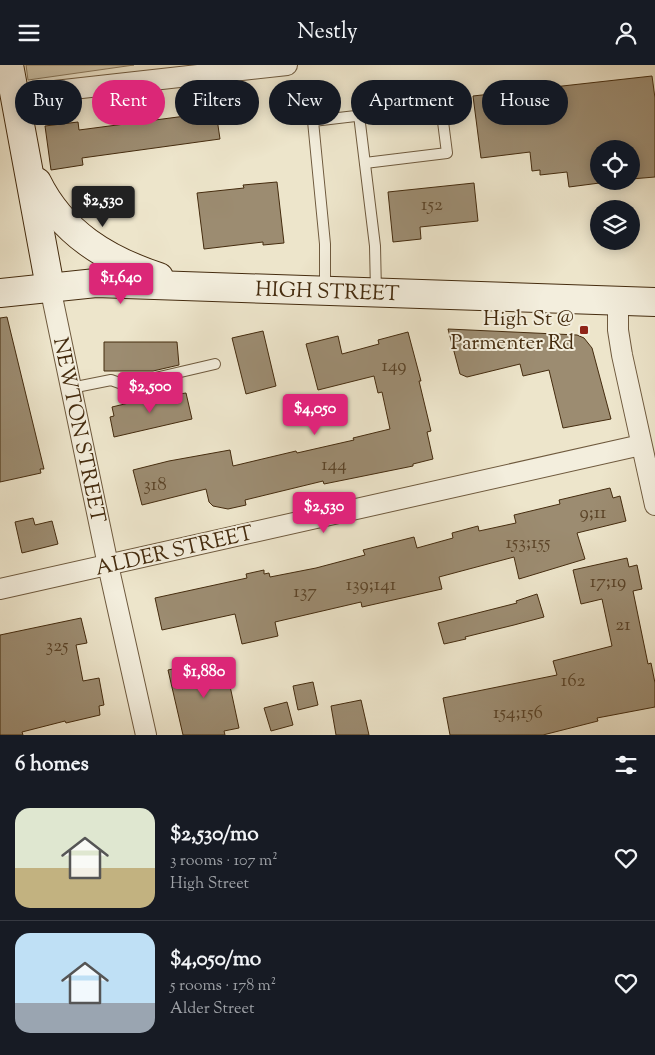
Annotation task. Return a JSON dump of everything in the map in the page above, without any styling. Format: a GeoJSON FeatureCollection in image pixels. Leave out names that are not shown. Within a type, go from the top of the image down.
{"type":"FeatureCollection","features":[{"type":"Feature","properties":{"kind":"main road","name":"NEWTON STREET"},"geometry":{"type":"LineString","coordinates":[[9,65],[15,102]]}},
{"type":"Feature","properties":{"kind":"main road","name":"NEWTON STREET"},"geometry":{"type":"LineString","coordinates":[[20,125],[50,287]]}},
{"type":"Feature","properties":{"kind":"main road"},"geometry":{"type":"LineString","coordinates":[[26,153],[44,196],[53,210],[76,234],[97,250],[120,263],[156,277],[192,286]]}},
{"type":"Feature","properties":{"kind":"main road","name":"HIGH STREET"},"geometry":{"type":"LineString","coordinates":[[0,293],[96,283],[655,302]]}},
{"type":"Feature","properties":{"kind":"street"},"geometry":{"type":"LineString","coordinates":[[82,88],[287,65]]}},
{"type":"Feature","properties":{"kind":"street","name":"NEWTON STREET"},"geometry":{"type":"LineString","coordinates":[[50,287],[108,565],[146,735]]}},
{"type":"Feature","properties":{"kind":"street"},"geometry":{"type":"LineString","coordinates":[[618,301],[619,340],[655,505]]}},
{"type":"Feature","properties":{"kind":"street","name":"ALDER STREET"},"geometry":{"type":"LineString","coordinates":[[0,589],[641,445]]}},
{"type":"Feature","properties":{"kind":"lane"},"geometry":{"type":"LineString","coordinates":[[324,291],[325,244],[313,121],[351,116]]}},
{"type":"Feature","properties":{"kind":"lane"},"geometry":{"type":"LineString","coordinates":[[360,125],[375,246],[376,293]]}},
{"type":"Feature","properties":{"kind":"lane"},"geometry":{"type":"LineString","coordinates":[[365,163],[448,153],[444,125]]}},
{"type":"Feature","properties":{"kind":"lane"},"geometry":{"type":"LineString","coordinates":[[71,388],[111,380],[125,385],[215,365]]}},
{"type":"Feature","properties":{"kind":"shaded area"},"geometry":{"type":"Polygon","coordinates":[[[26,65],[134,65],[28,80],[26,65]]]}},
{"type":"Feature","properties":{"kind":"building"},"geometry":{"type":"Polygon","coordinates":[[[652,76],[655,98],[655,177],[640,178],[640,140],[590,140],[590,184],[569,187],[567,172],[540,175],[540,170],[532,171],[530,152],[481,158],[473,96],[482,95],[482,125],[568,125],[568,85],[652,76]]]}},
{"type":"Feature","properties":{"kind":"building"},"geometry":{"type":"Polygon","coordinates":[[[175,117],[175,125],[218,125],[220,139],[82,158],[83,165],[51,170],[45,126],[78,125],[79,130],[117,125],[165,125],[165,119],[175,117]]]}},
{"type":"Feature","properties":{"kind":"building"},"geometry":{"type":"Polygon","coordinates":[[[277,182],[284,243],[263,245],[263,242],[204,249],[197,193],[244,188],[243,185],[277,182]]]}},
{"type":"Feature","properties":{"kind":"building"},"geometry":{"type":"Polygon","coordinates":[[[474,183],[478,221],[420,227],[421,239],[393,242],[388,192],[474,183]]]}},
{"type":"Feature","properties":{"kind":"building"},"geometry":{"type":"Polygon","coordinates":[[[7,317],[44,469],[40,469],[41,473],[0,482],[0,318],[7,317]]]}},
{"type":"Feature","properties":{"kind":"building"},"geometry":{"type":"Polygon","coordinates":[[[448,329],[577,335],[584,338],[592,348],[611,419],[563,428],[549,370],[523,376],[520,364],[467,377],[460,374],[448,329]]]}},
{"type":"Feature","properties":{"kind":"building"},"geometry":{"type":"Polygon","coordinates":[[[263,331],[276,386],[246,394],[232,338],[263,331]]]}},
{"type":"Feature","properties":{"kind":"building"},"geometry":{"type":"Polygon","coordinates":[[[408,332],[421,381],[419,381],[431,431],[427,432],[433,459],[413,464],[413,466],[324,484],[323,481],[245,500],[246,505],[228,509],[213,506],[209,502],[206,489],[142,505],[133,470],[169,461],[230,450],[233,466],[354,440],[353,438],[390,429],[382,392],[378,393],[374,376],[318,390],[306,344],[338,336],[342,354],[379,344],[378,340],[408,332]]]}},
{"type":"Feature","properties":{"kind":"building"},"geometry":{"type":"Polygon","coordinates":[[[104,342],[177,342],[179,365],[153,371],[104,371],[104,342]]]}},
{"type":"Feature","properties":{"kind":"building"},"geometry":{"type":"Polygon","coordinates":[[[179,391],[179,394],[186,393],[192,419],[114,437],[110,417],[114,416],[112,407],[179,391]]]}},
{"type":"Feature","properties":{"kind":"building"},"geometry":{"type":"Polygon","coordinates":[[[610,488],[613,498],[620,496],[626,521],[577,533],[585,559],[519,579],[514,557],[439,577],[442,589],[362,607],[361,602],[275,622],[278,636],[242,644],[235,614],[162,630],[155,598],[247,578],[246,574],[264,570],[264,574],[269,573],[270,577],[316,568],[365,555],[363,550],[414,537],[417,548],[453,538],[452,533],[478,526],[479,531],[516,523],[514,515],[560,504],[559,500],[610,488]]]}},
{"type":"Feature","properties":{"kind":"building"},"geometry":{"type":"Polygon","coordinates":[[[33,518],[35,525],[52,521],[58,544],[22,553],[15,522],[33,518]]]}},
{"type":"Feature","properties":{"kind":"building"},"geometry":{"type":"Polygon","coordinates":[[[627,558],[629,567],[637,565],[642,589],[633,591],[648,664],[651,663],[655,683],[655,707],[597,718],[598,721],[543,735],[450,735],[443,698],[557,675],[553,661],[612,646],[602,599],[581,604],[573,570],[627,558]]]}},
{"type":"Feature","properties":{"kind":"building"},"geometry":{"type":"Polygon","coordinates":[[[537,594],[544,617],[444,644],[438,623],[517,603],[516,601],[537,594]]]}},
{"type":"Feature","properties":{"kind":"building"},"geometry":{"type":"Polygon","coordinates":[[[81,618],[87,643],[76,645],[83,681],[99,678],[104,705],[99,706],[100,715],[66,723],[65,721],[22,732],[23,735],[0,735],[0,635],[81,618]]]}},
{"type":"Feature","properties":{"kind":"building"},"geometry":{"type":"Polygon","coordinates":[[[224,658],[239,728],[224,731],[225,735],[183,735],[168,670],[224,658]]]}},
{"type":"Feature","properties":{"kind":"building"},"geometry":{"type":"Polygon","coordinates":[[[313,682],[318,705],[298,710],[293,686],[313,682]]]}},
{"type":"Feature","properties":{"kind":"building"},"geometry":{"type":"Polygon","coordinates":[[[361,700],[369,735],[336,735],[331,706],[361,700]]]}},
{"type":"Feature","properties":{"kind":"building"},"geometry":{"type":"Polygon","coordinates":[[[287,702],[293,725],[271,731],[264,708],[287,702]]]}},
{"type":"Feature","properties":{"kind":"place","name":"High St @ Parmenter Rd"},"geometry":{"type":"Point","coordinates":[584,330]}}]}
